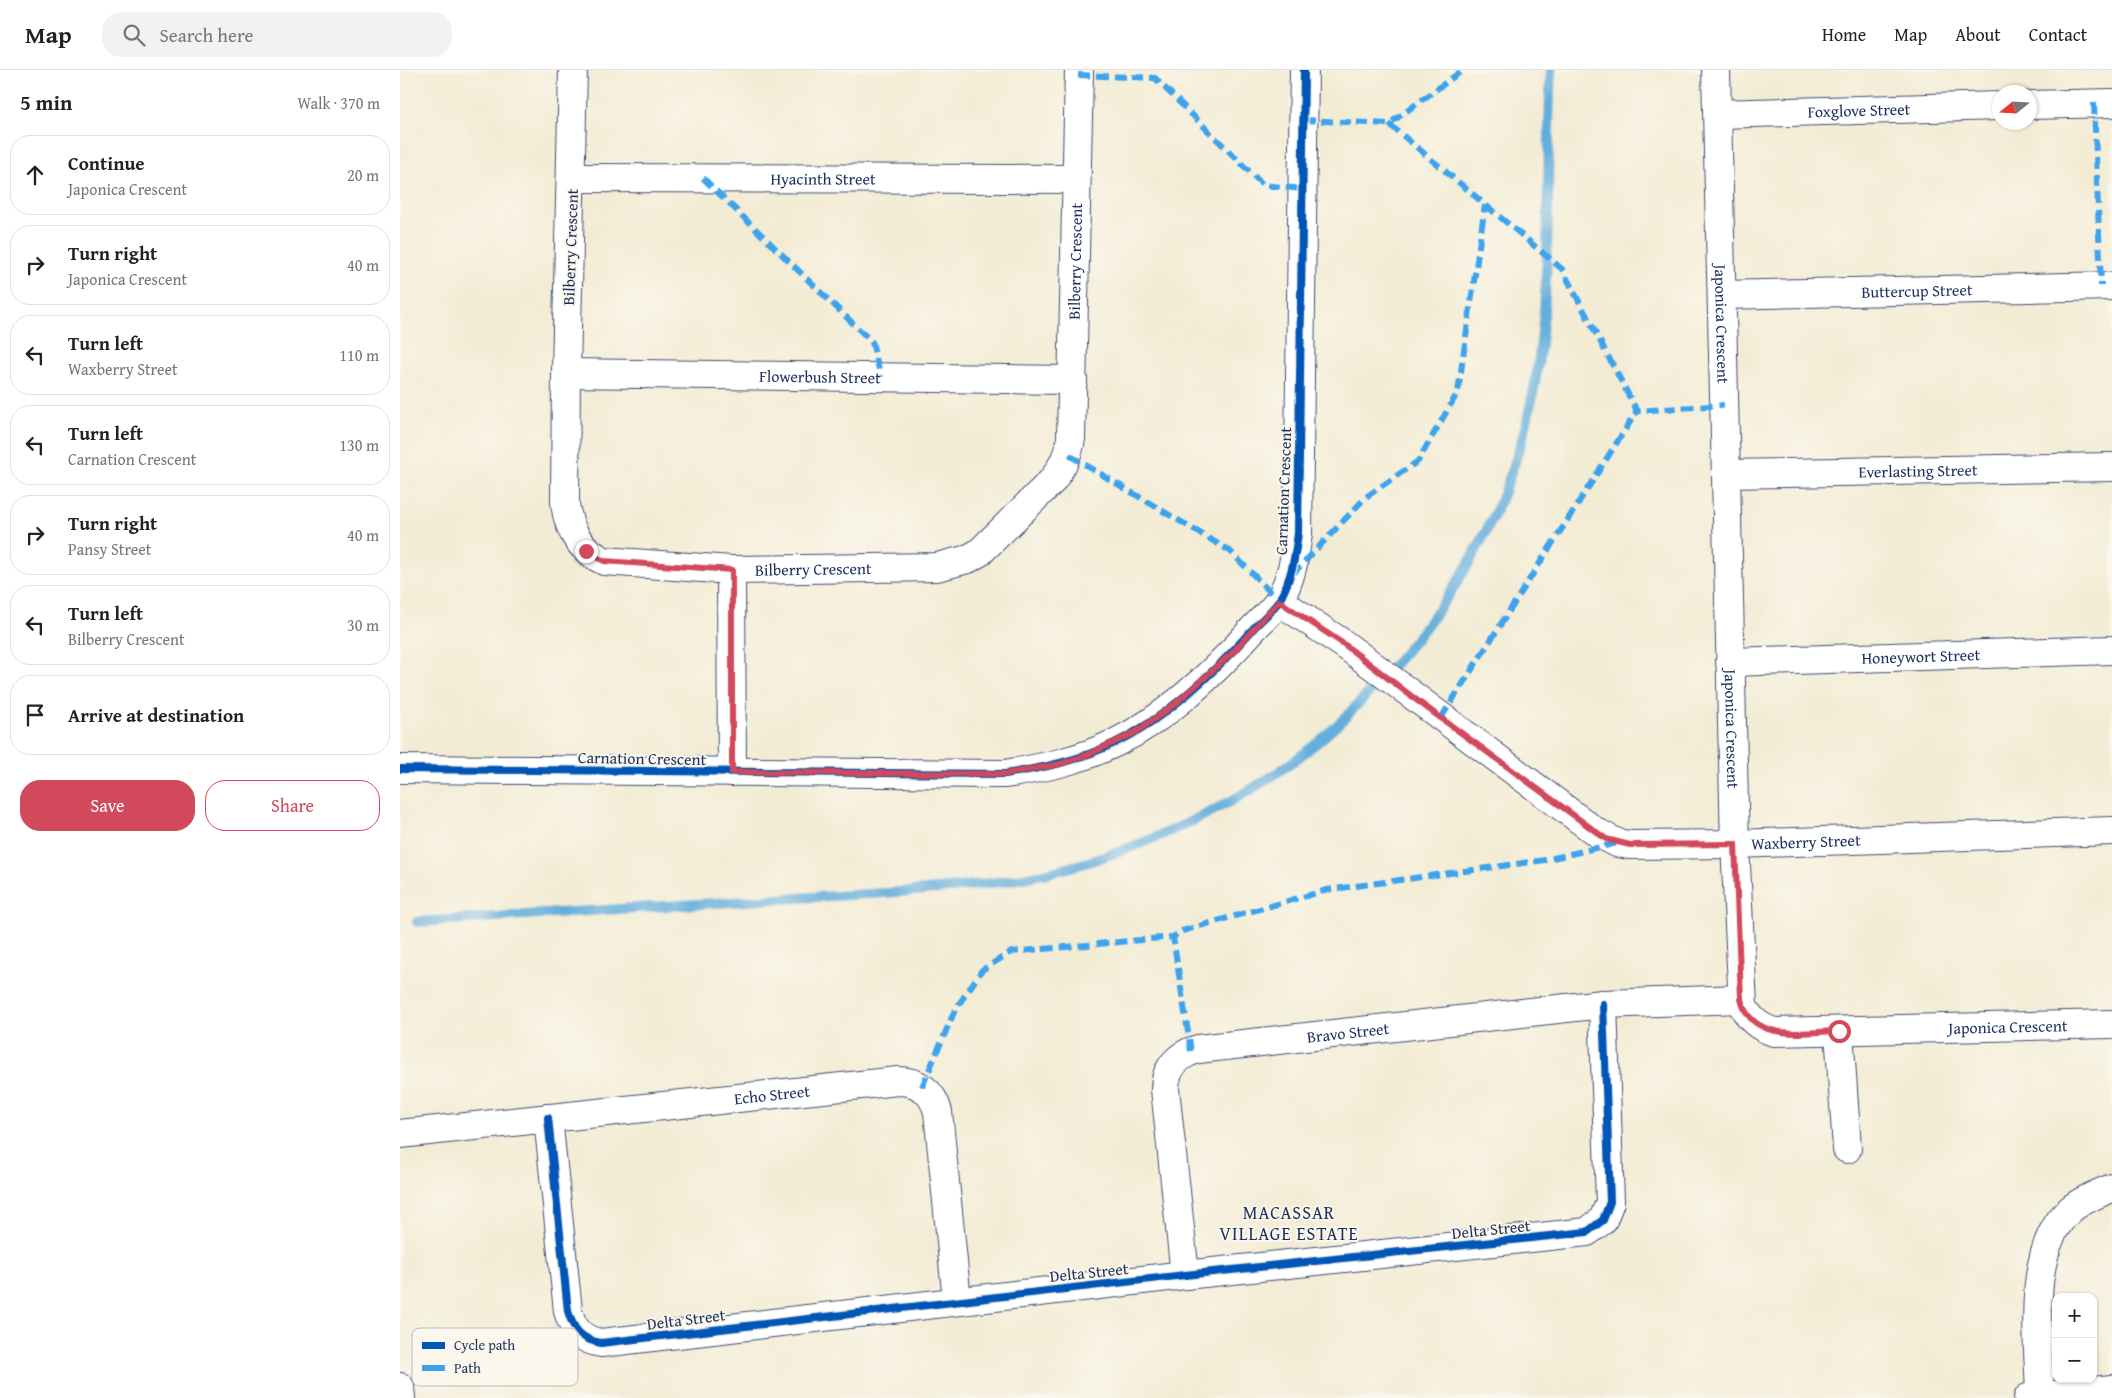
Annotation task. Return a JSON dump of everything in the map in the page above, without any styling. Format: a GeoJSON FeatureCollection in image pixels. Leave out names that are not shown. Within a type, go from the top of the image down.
{"type":"FeatureCollection","features":[{"type":"Feature","properties":{"kind":"street","name":"Bilberry Crescent"},"geometry":{"type":"LineString","coordinates":[[573,70],[566,373],[565,504],[569,524],[582,547],[604,561],[732,570],[922,568],[938,567],[968,559],[980,552],[1052,481],[1061,468],[1069,455],[1071,439],[1078,70]]}},
{"type":"Feature","properties":{"kind":"street","name":"Carnation Crescent"},"geometry":{"type":"LineString","coordinates":[[400,769],[1005,774],[1078,758],[1136,732],[1175,704],[1233,652],[1279,601],[1292,575],[1298,533],[1304,70]]}},
{"type":"Feature","properties":{"kind":"street","name":"Japonica Crescent"},"geometry":{"type":"LineString","coordinates":[[1716,70],[1735,844],[1741,999],[1748,1017],[1768,1030],[1839,1031],[2112,1024]]}},
{"type":"Feature","properties":{"kind":"street"},"geometry":{"type":"LineString","coordinates":[[2037,105],[2112,102]]}},
{"type":"Feature","properties":{"kind":"street","name":"Foxglove Street"},"geometry":{"type":"LineString","coordinates":[[1718,114],[1992,106]]}},
{"type":"Feature","properties":{"kind":"street","name":"Hyacinth Street"},"geometry":{"type":"LineString","coordinates":[[572,178],[1075,179]]}},
{"type":"Feature","properties":{"kind":"street","name":"Buttercup Street"},"geometry":{"type":"LineString","coordinates":[[1722,295],[2112,286]]}},
{"type":"Feature","properties":{"kind":"street","name":"Flowerbush Street"},"geometry":{"type":"LineString","coordinates":[[566,373],[1073,380]]}},
{"type":"Feature","properties":{"kind":"street","name":"Everlasting Street"},"geometry":{"type":"LineString","coordinates":[[1726,474],[2112,466]]}},
{"type":"Feature","properties":{"kind":"street"},"geometry":{"type":"LineString","coordinates":[[732,570],[732,772]]}},
{"type":"Feature","properties":{"kind":"street","name":"Waxberry Street"},"geometry":{"type":"LineString","coordinates":[[1279,601],[1345,645],[1419,702],[1606,839],[1630,845],[1735,844],[2112,831]]}},
{"type":"Feature","properties":{"kind":"street","name":"Honeywort Street"},"geometry":{"type":"LineString","coordinates":[[1730,662],[2112,650]]}},
{"type":"Feature","properties":{"kind":"street","name":"Bravo Street"},"geometry":{"type":"LineString","coordinates":[[1185,1275],[1165,1089],[1166,1076],[1181,1056],[1198,1049],[1603,1004],[1741,999]]}},
{"type":"Feature","properties":{"kind":"street","name":"Delta Street"},"geometry":{"type":"LineString","coordinates":[[578,1331],[588,1340],[602,1343],[1185,1275],[1577,1234],[1595,1228],[1606,1216],[1610,1202],[1603,1004]]}},
{"type":"Feature","properties":{"kind":"street"},"geometry":{"type":"LineString","coordinates":[[1839,1031],[1847,1149]]}},
{"type":"Feature","properties":{"kind":"street","name":"Echo Street"},"geometry":{"type":"LineString","coordinates":[[400,1134],[898,1081],[922,1086],[931,1096],[938,1112],[957,1301]]}},
{"type":"Feature","properties":{"kind":"street","name":"Delta Street"},"geometry":{"type":"LineString","coordinates":[[548,1118],[568,1311],[574,1328]]}},
{"type":"Feature","properties":{"kind":"street"},"geometry":{"type":"LineString","coordinates":[[2112,1188],[2071,1209],[2049,1238],[2037,1285],[2034,1397],[2112,1389]]}},
{"type":"Feature","properties":{"kind":"street"},"geometry":{"type":"LineString","coordinates":[[400,1387],[401,1398]]}},
{"type":"Feature","properties":{"kind":"waterway"},"geometry":{"type":"LineString","coordinates":[[417,922],[884,893],[1005,881],[1086,862],[1170,831],[1250,790],[1286,767],[1318,742],[1352,710],[1429,623],[1467,566],[1499,504],[1522,439],[1533,393],[1540,348],[1545,302],[1547,255],[1551,70]]}},
{"type":"Feature","properties":{"kind":"marked path"},"geometry":{"type":"LineString","coordinates":[[1303,120],[1389,124],[1463,70]]}},
{"type":"Feature","properties":{"kind":"marked path"},"geometry":{"type":"LineString","coordinates":[[1078,75],[1155,78],[1263,185],[1302,189]]}},
{"type":"Feature","properties":{"kind":"marked path"},"geometry":{"type":"LineString","coordinates":[[2094,103],[2101,286]]}},
{"type":"Feature","properties":{"kind":"marked path"},"geometry":{"type":"LineString","coordinates":[[1389,124],[1562,269],[1637,411],[1724,405]]}},
{"type":"Feature","properties":{"kind":"marked path"},"geometry":{"type":"LineString","coordinates":[[703,178],[872,342],[881,377]]}},
{"type":"Feature","properties":{"kind":"marked path"},"geometry":{"type":"LineString","coordinates":[[1292,575],[1366,497],[1418,461],[1458,392],[1485,205]]}},
{"type":"Feature","properties":{"kind":"marked path"},"geometry":{"type":"LineString","coordinates":[[1441,718],[1637,411]]}},
{"type":"Feature","properties":{"kind":"marked path"},"geometry":{"type":"LineString","coordinates":[[1069,455],[1230,551],[1279,601]]}},
{"type":"Feature","properties":{"kind":"marked path"},"geometry":{"type":"LineString","coordinates":[[1191,1051],[1173,937],[1182,931],[1327,890],[1545,860],[1617,843]]}},
{"type":"Feature","properties":{"kind":"marked path"},"geometry":{"type":"LineString","coordinates":[[922,1087],[955,1010],[982,970],[1011,952],[1173,937]]}},
{"type":"Feature","properties":{"kind":"cycle path"},"geometry":{"type":"LineString","coordinates":[[400,769],[1005,774],[1061,763],[1102,749],[1153,721],[1189,693],[1222,663],[1274,607],[1287,583],[1294,559],[1298,533],[1304,70]]}},
{"type":"Feature","properties":{"kind":"cycle path"},"geometry":{"type":"LineString","coordinates":[[578,1332],[594,1342],[601,1343],[1185,1275],[1587,1232],[1603,1220],[1610,1202],[1603,1004]]}},
{"type":"Feature","properties":{"kind":"cycle path"},"geometry":{"type":"LineString","coordinates":[[548,1118],[568,1311],[575,1328]]}},
{"type":"Feature","properties":{"kind":"district","name":"MACASSAR VILLAGE ESTATE"},"geometry":{"type":"Point","coordinates":[1289,1223]}},
{"type":"Feature","properties":{"kind":"route"},"geometry":{"type":"LineString","coordinates":[[586,551],[604,561],[732,570],[732,772],[976,775],[1005,774],[1060,764],[1114,744],[1157,718],[1233,652],[1279,601],[1345,645],[1419,702],[1606,839],[1630,845],[1735,844],[1741,999],[1745,1012],[1752,1021],[1762,1028],[1774,1032],[1839,1031]]}}]}
